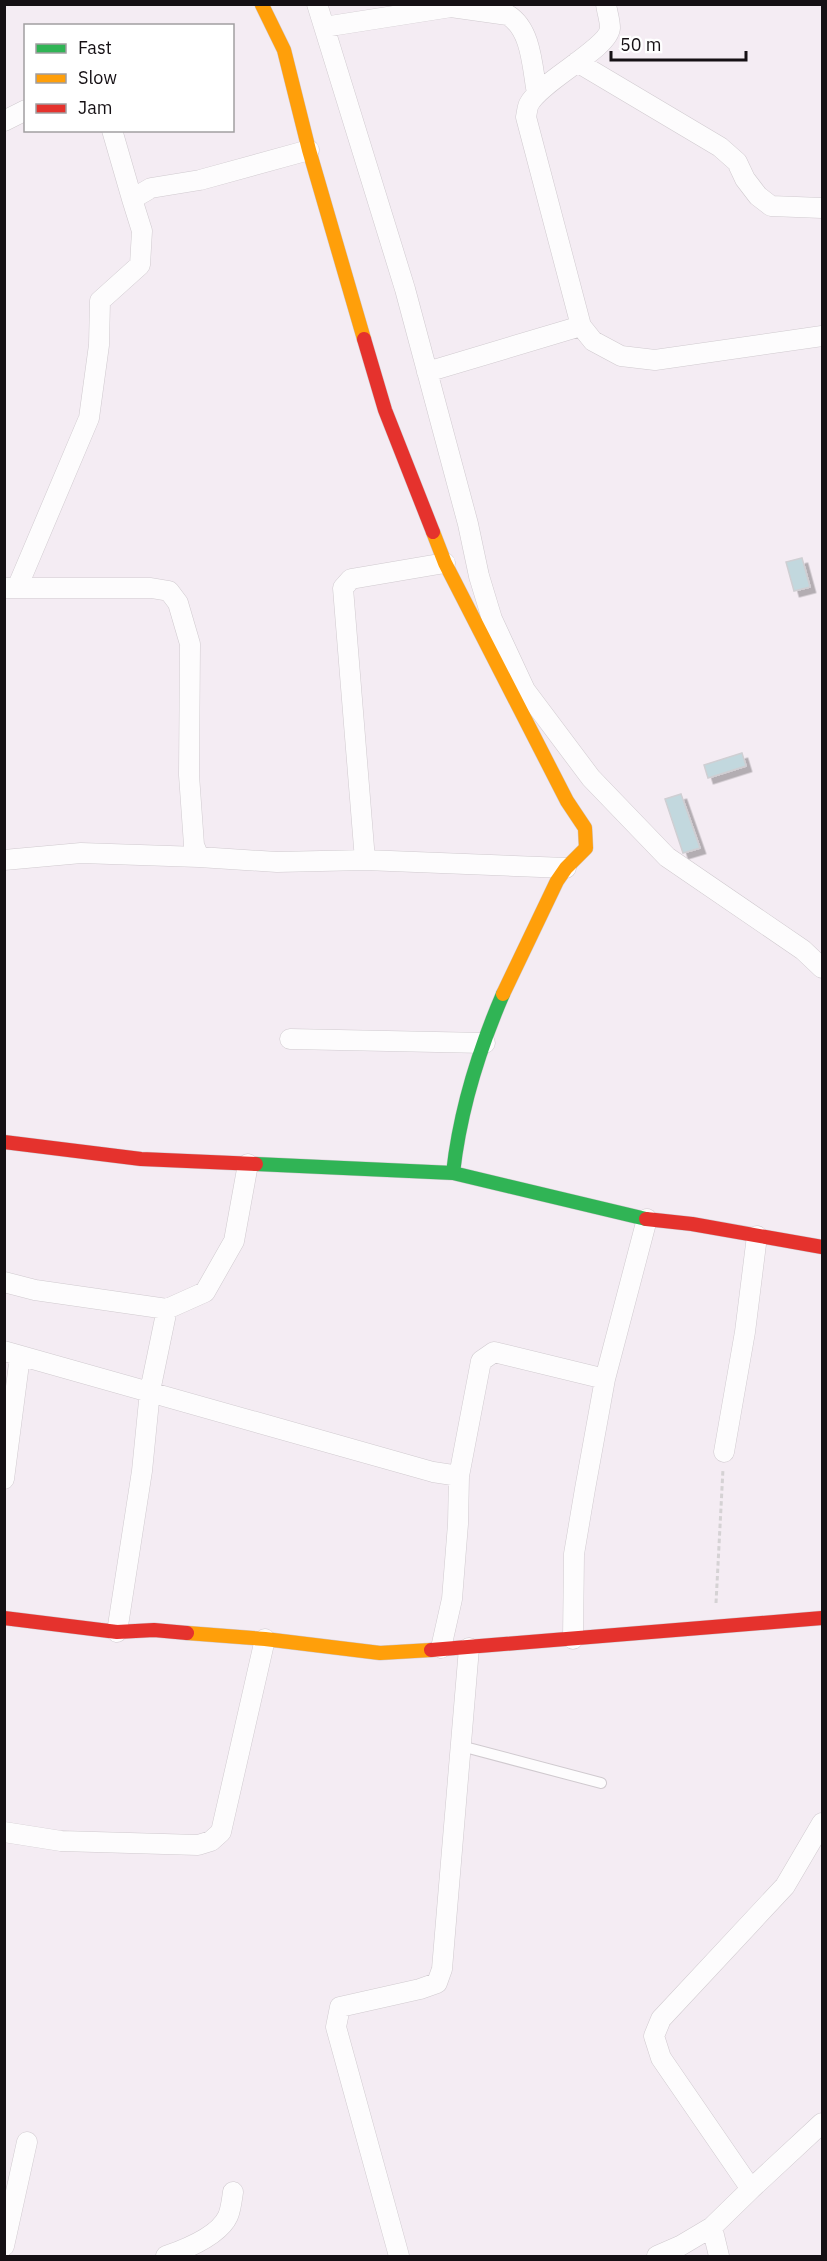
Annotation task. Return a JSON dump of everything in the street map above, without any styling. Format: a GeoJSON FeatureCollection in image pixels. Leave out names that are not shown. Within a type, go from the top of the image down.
{"type":"FeatureCollection","features":[{"type":"Feature","properties":{"kind":"street"},"geometry":{"type":"LineString","coordinates":[[317,4],[405,289],[492,619],[525,690],[591,778],[667,857],[803,950],[822,968]]}},
{"type":"Feature","properties":{"kind":"street"},"geometry":{"type":"LineString","coordinates":[[262,5],[284,50],[309,150],[386,410],[445,563],[567,801],[585,828],[586,848],[566,868],[506,987],[465,1100],[455,1147],[453,1173]]}},
{"type":"Feature","properties":{"kind":"street"},"geometry":{"type":"LineString","coordinates":[[609,5],[608,36],[537,93],[528,105],[526,117],[581,326],[594,341],[621,356],[655,360],[822,336]]}},
{"type":"Feature","properties":{"kind":"street"},"geometry":{"type":"LineString","coordinates":[[324,27],[451,7],[508,15],[515,20],[525,35],[537,93]]}},
{"type":"Feature","properties":{"kind":"street"},"geometry":{"type":"LineString","coordinates":[[577,62],[720,147],[737,162],[745,179],[758,196],[771,206],[822,208]]}},
{"type":"Feature","properties":{"kind":"street"},"geometry":{"type":"LineString","coordinates":[[4,121],[24,111]]}},
{"type":"Feature","properties":{"kind":"street"},"geometry":{"type":"LineString","coordinates":[[113,132],[142,231],[140,265],[100,302],[99,345],[89,418],[11,588],[152,588],[170,591],[178,603],[190,644],[189,775],[194,845],[199,856]]}},
{"type":"Feature","properties":{"kind":"street"},"geometry":{"type":"LineString","coordinates":[[132,199],[151,188],[200,180],[309,150]]}},
{"type":"Feature","properties":{"kind":"street"},"geometry":{"type":"LineString","coordinates":[[427,372],[581,326]]}},
{"type":"Feature","properties":{"kind":"street"},"geometry":{"type":"LineString","coordinates":[[365,860],[343,588],[351,579],[445,563]]}},
{"type":"Feature","properties":{"kind":"street"},"geometry":{"type":"LineString","coordinates":[[4,860],[81,853],[199,856],[277,862],[365,860],[566,868]]}},
{"type":"Feature","properties":{"kind":"street"},"geometry":{"type":"LineString","coordinates":[[290,1039],[485,1043]]}},
{"type":"Feature","properties":{"kind":"street"},"geometry":{"type":"LineString","coordinates":[[4,1142],[141,1159],[453,1173],[647,1219],[692,1224],[822,1247]]}},
{"type":"Feature","properties":{"kind":"street"},"geometry":{"type":"LineString","coordinates":[[4,1282],[35,1290],[167,1309],[205,1292],[234,1241],[248,1164]]}},
{"type":"Feature","properties":{"kind":"street"},"geometry":{"type":"LineString","coordinates":[[573,1639],[574,1554],[606,1379],[647,1219]]}},
{"type":"Feature","properties":{"kind":"street"},"geometry":{"type":"LineString","coordinates":[[724,1452],[745,1332],[757,1236]]}},
{"type":"Feature","properties":{"kind":"street"},"geometry":{"type":"LineString","coordinates":[[117,1632],[142,1471],[150,1391],[167,1309]]}},
{"type":"Feature","properties":{"kind":"street"},"geometry":{"type":"LineString","coordinates":[[441,1648],[452,1599],[459,1476],[481,1362],[494,1352],[606,1379]]}},
{"type":"Feature","properties":{"kind":"street"},"geometry":{"type":"LineString","coordinates":[[4,1479],[12,1354],[433,1472],[459,1476]]}},
{"type":"Feature","properties":{"kind":"street"},"geometry":{"type":"LineString","coordinates":[[4,1618],[117,1632],[154,1630],[380,1653],[469,1648],[822,1618]]}},
{"type":"Feature","properties":{"kind":"street"},"geometry":{"type":"LineString","coordinates":[[4,1832],[61,1841],[140,1845],[198,1845],[211,1841],[221,1833],[265,1640]]}},
{"type":"Feature","properties":{"kind":"street"},"geometry":{"type":"LineString","coordinates":[[399,2256],[336,2027],[340,2007],[437,1983],[442,1969],[469,1648]]}},
{"type":"Feature","properties":{"kind":"street"},"geometry":{"type":"LineString","coordinates":[[751,2189],[661,2058],[654,2036],[661,2019],[785,1886],[822,1823]]}},
{"type":"Feature","properties":{"kind":"street"},"geometry":{"type":"LineString","coordinates":[[657,2256],[680,2246],[712,2227],[751,2189],[820,2131]]}},
{"type":"Feature","properties":{"kind":"street"},"geometry":{"type":"LineString","coordinates":[[4,2246],[27,2142]]}},
{"type":"Feature","properties":{"kind":"street"},"geometry":{"type":"LineString","coordinates":[[166,2256],[194,2246],[217,2228],[228,2216],[233,2192]]}},
{"type":"Feature","properties":{"kind":"street"},"geometry":{"type":"LineString","coordinates":[[712,2227],[719,2256]]}},
{"type":"Feature","properties":{"kind":"lane"},"geometry":{"type":"LineString","coordinates":[[461,1746],[601,1783]]}},
{"type":"Feature","properties":{"kind":"path"},"geometry":{"type":"LineString","coordinates":[[715,1627],[724,1452]]}},
{"type":"Feature","properties":{"kind":"building"},"geometry":{"type":"Polygon","coordinates":[[[802,558],[810,587],[794,591],[786,562],[802,558]]]}},
{"type":"Feature","properties":{"kind":"building"},"geometry":{"type":"Polygon","coordinates":[[[742,753],[746,766],[708,778],[704,765],[742,753]]]}},
{"type":"Feature","properties":{"kind":"building"},"geometry":{"type":"Polygon","coordinates":[[[681,794],[700,848],[683,853],[665,799],[681,794]]]}},
{"type":"Feature","properties":{"kind":"traffic: fast"},"geometry":{"type":"LineString","coordinates":[[453,1173],[460,1127],[471,1082],[503,994]]}},
{"type":"Feature","properties":{"kind":"traffic: fast"},"geometry":{"type":"LineString","coordinates":[[256,1164],[453,1173],[646,1219]]}},
{"type":"Feature","properties":{"kind":"traffic: slow"},"geometry":{"type":"LineString","coordinates":[[262,5],[284,50],[309,150],[364,339]]}},
{"type":"Feature","properties":{"kind":"traffic: slow"},"geometry":{"type":"LineString","coordinates":[[433,532],[445,563],[567,801],[585,828],[586,848],[566,868],[557,881],[503,994]]}},
{"type":"Feature","properties":{"kind":"traffic: slow"},"geometry":{"type":"LineString","coordinates":[[187,1633],[265,1639],[380,1653],[431,1650]]}},
{"type":"Feature","properties":{"kind":"traffic: jam"},"geometry":{"type":"LineString","coordinates":[[364,339],[385,410],[433,532]]}},
{"type":"Feature","properties":{"kind":"traffic: jam"},"geometry":{"type":"LineString","coordinates":[[4,1142],[141,1159],[256,1164]]}},
{"type":"Feature","properties":{"kind":"traffic: jam"},"geometry":{"type":"LineString","coordinates":[[646,1219],[692,1224],[822,1247]]}},
{"type":"Feature","properties":{"kind":"traffic: jam"},"geometry":{"type":"LineString","coordinates":[[4,1618],[117,1632],[154,1630],[187,1633]]}},
{"type":"Feature","properties":{"kind":"traffic: jam"},"geometry":{"type":"LineString","coordinates":[[431,1650],[822,1618]]}}]}
